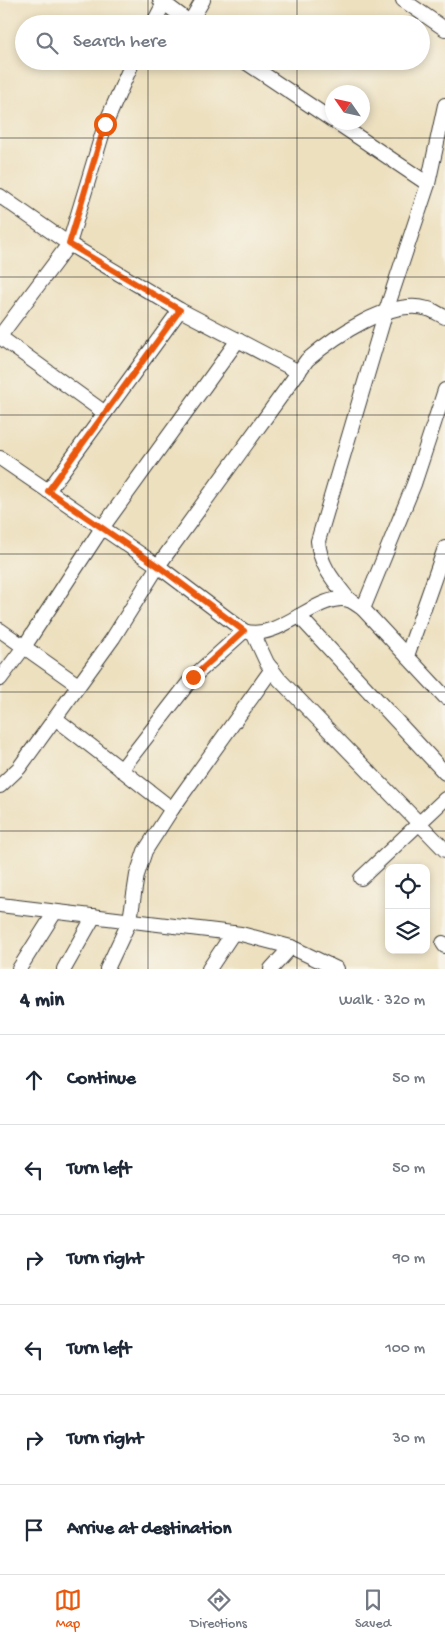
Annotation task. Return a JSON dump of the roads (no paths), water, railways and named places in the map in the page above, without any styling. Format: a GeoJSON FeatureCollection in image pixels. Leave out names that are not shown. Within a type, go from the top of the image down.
{"type":"FeatureCollection","features":[{"type":"Feature","properties":{"kind":"street"},"geometry":{"type":"LineString","coordinates":[[196,15],[204,0]]}},
{"type":"Feature","properties":{"kind":"street"},"geometry":{"type":"LineString","coordinates":[[403,0],[425,15]]}},
{"type":"Feature","properties":{"kind":"street"},"geometry":{"type":"LineString","coordinates":[[157,15],[162,1],[180,15]]}},
{"type":"Feature","properties":{"kind":"street"},"geometry":{"type":"LineString","coordinates":[[430,19],[445,29]]}},
{"type":"Feature","properties":{"kind":"street"},"geometry":{"type":"LineString","coordinates":[[105,413],[0,337],[69,244],[105,124],[129,70]]}},
{"type":"Feature","properties":{"kind":"street"},"geometry":{"type":"LineString","coordinates":[[257,70],[325,115]]}},
{"type":"Feature","properties":{"kind":"street"},"geometry":{"type":"LineString","coordinates":[[445,105],[428,184],[386,312],[318,541],[319,556],[326,571],[350,600],[363,608],[445,697]]}},
{"type":"Feature","properties":{"kind":"street"},"geometry":{"type":"LineString","coordinates":[[348,130],[428,184]]}},
{"type":"Feature","properties":{"kind":"street"},"geometry":{"type":"LineString","coordinates":[[0,196],[69,244],[180,310],[299,372]]}},
{"type":"Feature","properties":{"kind":"street"},"geometry":{"type":"LineString","coordinates":[[0,786],[18,768],[113,638],[158,566],[307,360],[324,345],[358,324],[386,312],[409,307],[427,308],[445,317]]}},
{"type":"Feature","properties":{"kind":"street"},"geometry":{"type":"LineString","coordinates":[[48,491],[180,310]]}},
{"type":"Feature","properties":{"kind":"street"},"geometry":{"type":"LineString","coordinates":[[0,679],[24,647],[102,528],[238,340]]}},
{"type":"Feature","properties":{"kind":"street"},"geometry":{"type":"LineString","coordinates":[[363,608],[414,484],[445,390]]}},
{"type":"Feature","properties":{"kind":"street"},"geometry":{"type":"LineString","coordinates":[[0,458],[158,566],[249,633],[272,669],[445,850]]}},
{"type":"Feature","properties":{"kind":"street"},"geometry":{"type":"LineString","coordinates":[[407,656],[445,548]]}},
{"type":"Feature","properties":{"kind":"street"},"geometry":{"type":"LineString","coordinates":[[121,770],[193,677],[249,633],[267,632],[333,601],[350,600]]}},
{"type":"Feature","properties":{"kind":"street"},"geometry":{"type":"LineString","coordinates":[[299,616],[445,774]]}},
{"type":"Feature","properties":{"kind":"street"},"geometry":{"type":"LineString","coordinates":[[0,630],[78,686]]}},
{"type":"Feature","properties":{"kind":"street"},"geometry":{"type":"LineString","coordinates":[[107,969],[130,920],[137,875],[145,851],[172,809],[272,669]]}},
{"type":"Feature","properties":{"kind":"street"},"geometry":{"type":"LineString","coordinates":[[55,718],[172,809]]}},
{"type":"Feature","properties":{"kind":"street"},"geometry":{"type":"LineString","coordinates":[[361,878],[445,799]]}},
{"type":"Feature","properties":{"kind":"street"},"geometry":{"type":"LineString","coordinates":[[0,905],[233,933],[291,947],[337,969]]}},
{"type":"Feature","properties":{"kind":"street"},"geometry":{"type":"LineString","coordinates":[[19,969],[56,912]]}},
{"type":"Feature","properties":{"kind":"street"},"geometry":{"type":"LineString","coordinates":[[64,969],[94,916]]}},
{"type":"Feature","properties":{"kind":"street"},"geometry":{"type":"LineString","coordinates":[[209,969],[233,933]]}},
{"type":"Feature","properties":{"kind":"street"},"geometry":{"type":"LineString","coordinates":[[271,969],[291,947]]}}]}
